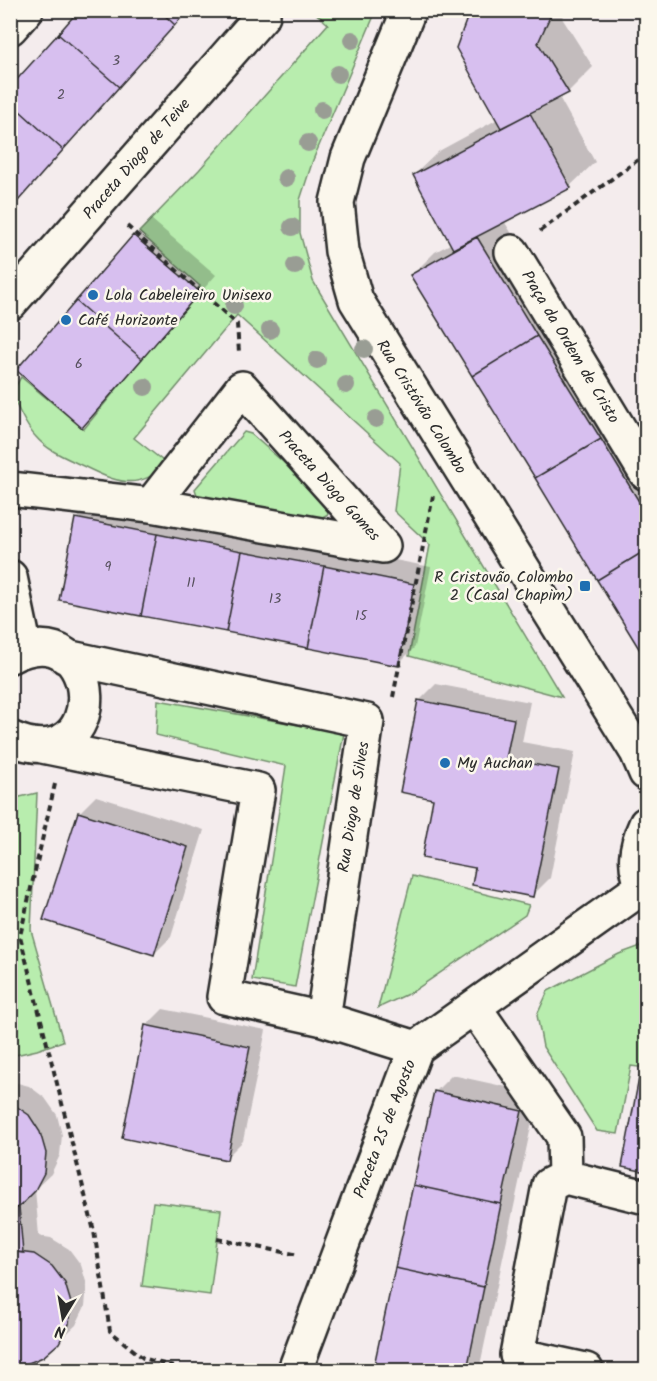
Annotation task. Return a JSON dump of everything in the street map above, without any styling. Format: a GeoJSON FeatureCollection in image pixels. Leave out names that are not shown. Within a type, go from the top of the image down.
{"type":"FeatureCollection","features":[{"type":"Feature","properties":{"kind":"street"},"geometry":{"type":"LineString","coordinates":[[10,28],[26,10]]}},
{"type":"Feature","properties":{"kind":"street","name":"Rua Cristóvão Colombo"},"geometry":{"type":"LineString","coordinates":[[409,10],[348,158],[337,202],[342,251],[356,300],[444,445],[637,752],[646,773]]}},
{"type":"Feature","properties":{"kind":"street","name":"Praceta Diogo de Teive"},"geometry":{"type":"LineString","coordinates":[[10,303],[262,15]]}},
{"type":"Feature","properties":{"kind":"street","name":"Praça da Ordem de Cristo"},"geometry":{"type":"LineString","coordinates":[[512,252],[646,473]]}},
{"type":"Feature","properties":{"kind":"street"},"geometry":{"type":"LineString","coordinates":[[151,505],[242,388]]}},
{"type":"Feature","properties":{"kind":"street","name":"Praceta Diogo Gomes"},"geometry":{"type":"LineString","coordinates":[[10,489],[151,505],[383,546],[242,388]]}},
{"type":"Feature","properties":{"kind":"street","name":"Rua Diogo de Silves"},"geometry":{"type":"LineString","coordinates":[[10,577],[18,653],[39,648],[66,657],[367,721],[323,1019]]}},
{"type":"Feature","properties":{"kind":"street"},"geometry":{"type":"LineString","coordinates":[[30,746],[59,742],[73,732],[83,717],[87,701],[85,684],[78,668],[66,657]]}},
{"type":"Feature","properties":{"kind":"street"},"geometry":{"type":"LineString","coordinates":[[30,746],[258,790],[224,996],[323,1019],[416,1048]]}},
{"type":"Feature","properties":{"kind":"street","name":"Praceta 25 de Agosto"},"geometry":{"type":"LineString","coordinates":[[295,1371],[416,1048],[645,887],[636,865],[637,843],[646,824]]}},
{"type":"Feature","properties":{"kind":"street"},"geometry":{"type":"LineString","coordinates":[[474,1007],[564,1137],[565,1177]]}},
{"type":"Feature","properties":{"kind":"street"},"geometry":{"type":"LineString","coordinates":[[586,1371],[517,1355],[549,1185],[565,1177],[646,1197]]}},
{"type":"Feature","properties":{"kind":"path"},"geometry":{"type":"LineString","coordinates":[[512,252],[646,154]]}},
{"type":"Feature","properties":{"kind":"path"},"geometry":{"type":"LineString","coordinates":[[138,235],[237,324],[242,388]]}},
{"type":"Feature","properties":{"kind":"path"},"geometry":{"type":"LineString","coordinates":[[367,721],[396,695],[444,445]]}},
{"type":"Feature","properties":{"kind":"path"},"geometry":{"type":"LineString","coordinates":[[30,746],[20,936],[94,1231],[110,1331],[143,1358],[184,1371]]}},
{"type":"Feature","properties":{"kind":"path"},"geometry":{"type":"LineString","coordinates":[[217,1239],[335,1261]]}},
{"type":"Feature","properties":{"kind":"green space"},"geometry":{"type":"Polygon","coordinates":[[[313,11],[376,11],[313,160],[300,200],[300,233],[313,281],[562,697],[409,656],[430,545],[394,511],[400,463],[237,315],[134,438],[167,464],[145,479],[124,481],[113,479],[50,449],[32,433],[11,394],[21,377],[84,429],[200,286],[139,232],[199,170],[328,24],[313,11]]]}},
{"type":"Feature","properties":{"kind":"green space"},"geometry":{"type":"Polygon","coordinates":[[[244,432],[251,434],[328,501],[328,514],[319,519],[198,498],[195,489],[244,432]]]}},
{"type":"Feature","properties":{"kind":"green space"},"geometry":{"type":"Polygon","coordinates":[[[158,700],[344,733],[295,987],[252,980],[286,766],[156,735],[158,700]]]}},
{"type":"Feature","properties":{"kind":"green space"},"geometry":{"type":"Polygon","coordinates":[[[37,793],[31,930],[63,1041],[11,1056],[11,799],[37,793]]]}},
{"type":"Feature","properties":{"kind":"green space"},"geometry":{"type":"Polygon","coordinates":[[[412,876],[529,905],[525,915],[412,992],[378,1008],[412,876]]]}},
{"type":"Feature","properties":{"kind":"green space"},"geometry":{"type":"Polygon","coordinates":[[[646,944],[646,1068],[631,1066],[618,1134],[597,1131],[543,1047],[537,1015],[548,991],[619,954],[646,944]]]}},
{"type":"Feature","properties":{"kind":"green space"},"geometry":{"type":"Polygon","coordinates":[[[153,1202],[221,1210],[210,1295],[142,1286],[153,1202]]]}},
{"type":"Feature","properties":{"kind":"building"},"geometry":{"type":"Polygon","coordinates":[[[79,10],[159,10],[175,25],[119,87],[58,34],[79,10]]]}},
{"type":"Feature","properties":{"kind":"building"},"geometry":{"type":"Polygon","coordinates":[[[159,10],[188,10],[175,25],[159,10]]]}},
{"type":"Feature","properties":{"kind":"building"},"geometry":{"type":"Polygon","coordinates":[[[470,10],[553,10],[538,43],[569,93],[501,128],[456,48],[470,10]]]}},
{"type":"Feature","properties":{"kind":"building"},"geometry":{"type":"Polygon","coordinates":[[[58,34],[119,87],[63,150],[10,102],[10,87],[58,34]]]}},
{"type":"Feature","properties":{"kind":"building"},"geometry":{"type":"Polygon","coordinates":[[[10,102],[63,150],[10,210],[10,102]]]}},
{"type":"Feature","properties":{"kind":"building"},"geometry":{"type":"Polygon","coordinates":[[[530,113],[571,188],[453,249],[413,175],[530,113]]]}},
{"type":"Feature","properties":{"kind":"building"},"geometry":{"type":"Polygon","coordinates":[[[133,235],[200,292],[142,359],[76,301],[133,235]]]}},
{"type":"Feature","properties":{"kind":"building"},"geometry":{"type":"Polygon","coordinates":[[[477,237],[537,336],[472,376],[410,275],[477,237]]]}},
{"type":"Feature","properties":{"kind":"building"},"geometry":{"type":"Polygon","coordinates":[[[76,301],[142,359],[82,428],[16,370],[76,301]]]}},
{"type":"Feature","properties":{"kind":"building"},"geometry":{"type":"Polygon","coordinates":[[[537,336],[601,439],[535,478],[472,376],[537,336]]]}},
{"type":"Feature","properties":{"kind":"building"},"geometry":{"type":"Polygon","coordinates":[[[601,439],[646,513],[646,550],[597,580],[535,478],[601,439]]]}},
{"type":"Feature","properties":{"kind":"building"},"geometry":{"type":"Polygon","coordinates":[[[75,518],[157,534],[141,616],[59,600],[75,518]]]}},
{"type":"Feature","properties":{"kind":"building"},"geometry":{"type":"Polygon","coordinates":[[[157,534],[242,551],[226,632],[141,616],[157,534]]]}},
{"type":"Feature","properties":{"kind":"building"},"geometry":{"type":"Polygon","coordinates":[[[646,550],[646,660],[597,580],[646,550]]]}},
{"type":"Feature","properties":{"kind":"building"},"geometry":{"type":"Polygon","coordinates":[[[242,551],[324,566],[308,648],[226,632],[242,551]]]}},
{"type":"Feature","properties":{"kind":"building"},"geometry":{"type":"Polygon","coordinates":[[[324,566],[414,584],[399,666],[308,648],[324,566]]]}},
{"type":"Feature","properties":{"kind":"building"},"geometry":{"type":"Polygon","coordinates":[[[418,700],[514,719],[506,759],[559,769],[533,897],[472,885],[475,868],[422,858],[433,799],[400,792],[418,700]]]}},
{"type":"Feature","properties":{"kind":"building"},"geometry":{"type":"Polygon","coordinates":[[[78,812],[188,847],[154,955],[43,920],[78,812]]]}},
{"type":"Feature","properties":{"kind":"building"},"geometry":{"type":"Polygon","coordinates":[[[145,1025],[250,1047],[227,1160],[122,1138],[145,1025]]]}},
{"type":"Feature","properties":{"kind":"building"},"geometry":{"type":"Polygon","coordinates":[[[639,1078],[646,1079],[646,1172],[622,1167],[639,1078]]]}},
{"type":"Feature","properties":{"kind":"building"},"geometry":{"type":"Polygon","coordinates":[[[434,1091],[522,1111],[501,1204],[413,1185],[434,1091]]]}},
{"type":"Feature","properties":{"kind":"building"},"geometry":{"type":"Polygon","coordinates":[[[10,1102],[29,1115],[40,1132],[46,1153],[44,1173],[34,1192],[19,1207],[10,1211],[10,1102]]]}},
{"type":"Feature","properties":{"kind":"building"},"geometry":{"type":"Polygon","coordinates":[[[413,1185],[501,1204],[484,1287],[395,1268],[413,1185]]]}},
{"type":"Feature","properties":{"kind":"building"},"geometry":{"type":"Polygon","coordinates":[[[19,1207],[23,1253],[10,1251],[10,1211],[19,1207]]]}},
{"type":"Feature","properties":{"kind":"building"},"geometry":{"type":"Polygon","coordinates":[[[10,1251],[34,1254],[52,1266],[65,1283],[71,1303],[69,1324],[59,1343],[43,1357],[24,1365],[10,1365],[10,1251]]]}},
{"type":"Feature","properties":{"kind":"building"},"geometry":{"type":"Polygon","coordinates":[[[395,1268],[484,1287],[467,1370],[373,1370],[395,1268]]]}},
{"type":"Feature","properties":{"kind":"place","name":"Lola Cabeleireiro Unisexo"},"geometry":{"type":"Point","coordinates":[93,295]}},
{"type":"Feature","properties":{"kind":"place","name":"Café Horizonte"},"geometry":{"type":"Point","coordinates":[66,320]}},
{"type":"Feature","properties":{"kind":"place","name":"R Cristovão Colombo 2 (Casal Chapim)"},"geometry":{"type":"Point","coordinates":[585,586]}},
{"type":"Feature","properties":{"kind":"place","name":"My Auchan"},"geometry":{"type":"Point","coordinates":[445,763]}}]}
